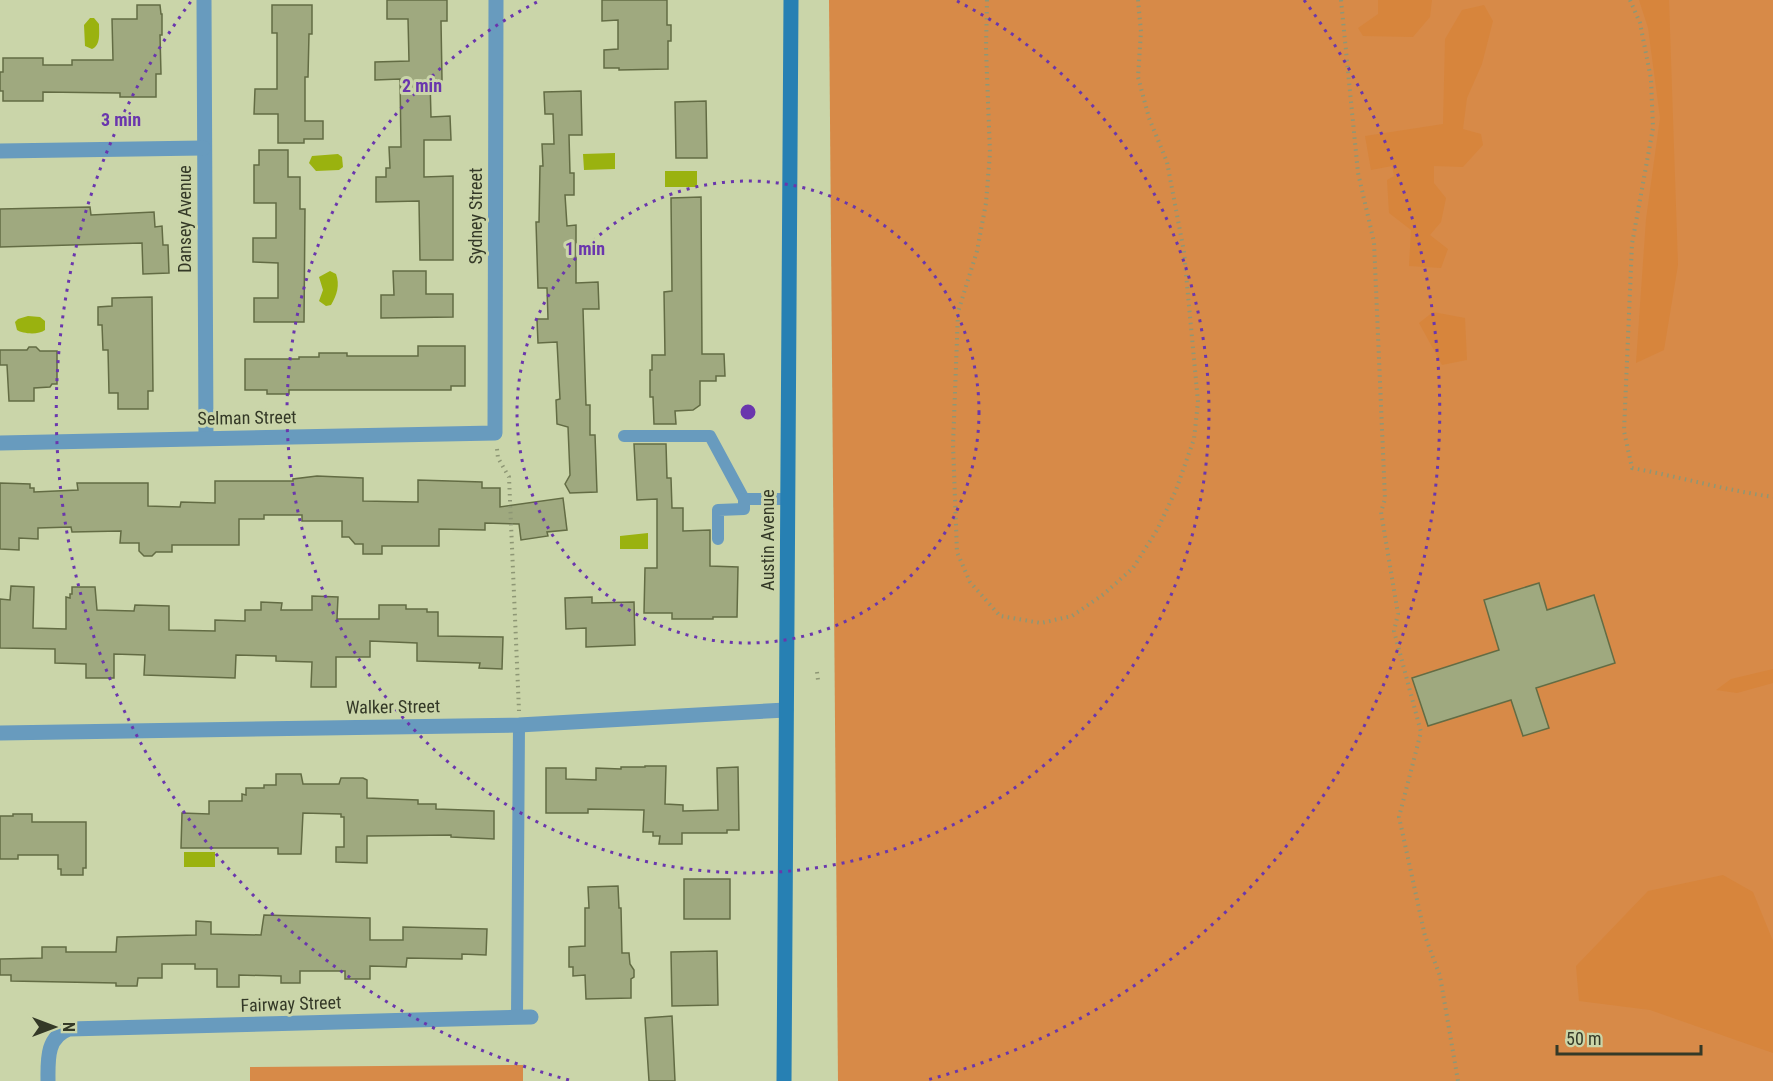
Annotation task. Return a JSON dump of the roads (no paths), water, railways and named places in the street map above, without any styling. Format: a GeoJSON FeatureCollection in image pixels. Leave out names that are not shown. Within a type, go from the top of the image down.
{"type":"FeatureCollection","features":[{"type":"Feature","properties":{"kind":"main road","name":"Austin Avenue"},"geometry":{"type":"LineString","coordinates":[[784,1081],[791,0]]}},
{"type":"Feature","properties":{"kind":"street","name":"Dansey Avenue"},"geometry":{"type":"LineString","coordinates":[[204,0],[206,438]]}},
{"type":"Feature","properties":{"kind":"street","name":"Sydney Street"},"geometry":{"type":"LineString","coordinates":[[495,433],[496,0]]}},
{"type":"Feature","properties":{"kind":"street"},"geometry":{"type":"LineString","coordinates":[[0,151],[203,148]]}},
{"type":"Feature","properties":{"kind":"street","name":"Selman Street"},"geometry":{"type":"LineString","coordinates":[[0,443],[495,433]]}},
{"type":"Feature","properties":{"kind":"street","name":"Walker Street"},"geometry":{"type":"LineString","coordinates":[[0,733],[519,725],[786,710]]}},
{"type":"Feature","properties":{"kind":"street","name":"Fairway Street"},"geometry":{"type":"LineString","coordinates":[[48,1081],[50,1048],[55,1038],[69,1029],[524,1017]]}},
{"type":"Feature","properties":{"kind":"lane"},"geometry":{"type":"LineString","coordinates":[[624,436],[710,435],[744,500],[744,509],[718,510],[718,539]]}},
{"type":"Feature","properties":{"kind":"lane"},"geometry":{"type":"LineString","coordinates":[[744,500],[788,499]]}},
{"type":"Feature","properties":{"kind":"lane"},"geometry":{"type":"LineString","coordinates":[[519,725],[524,1017]]}}]}
